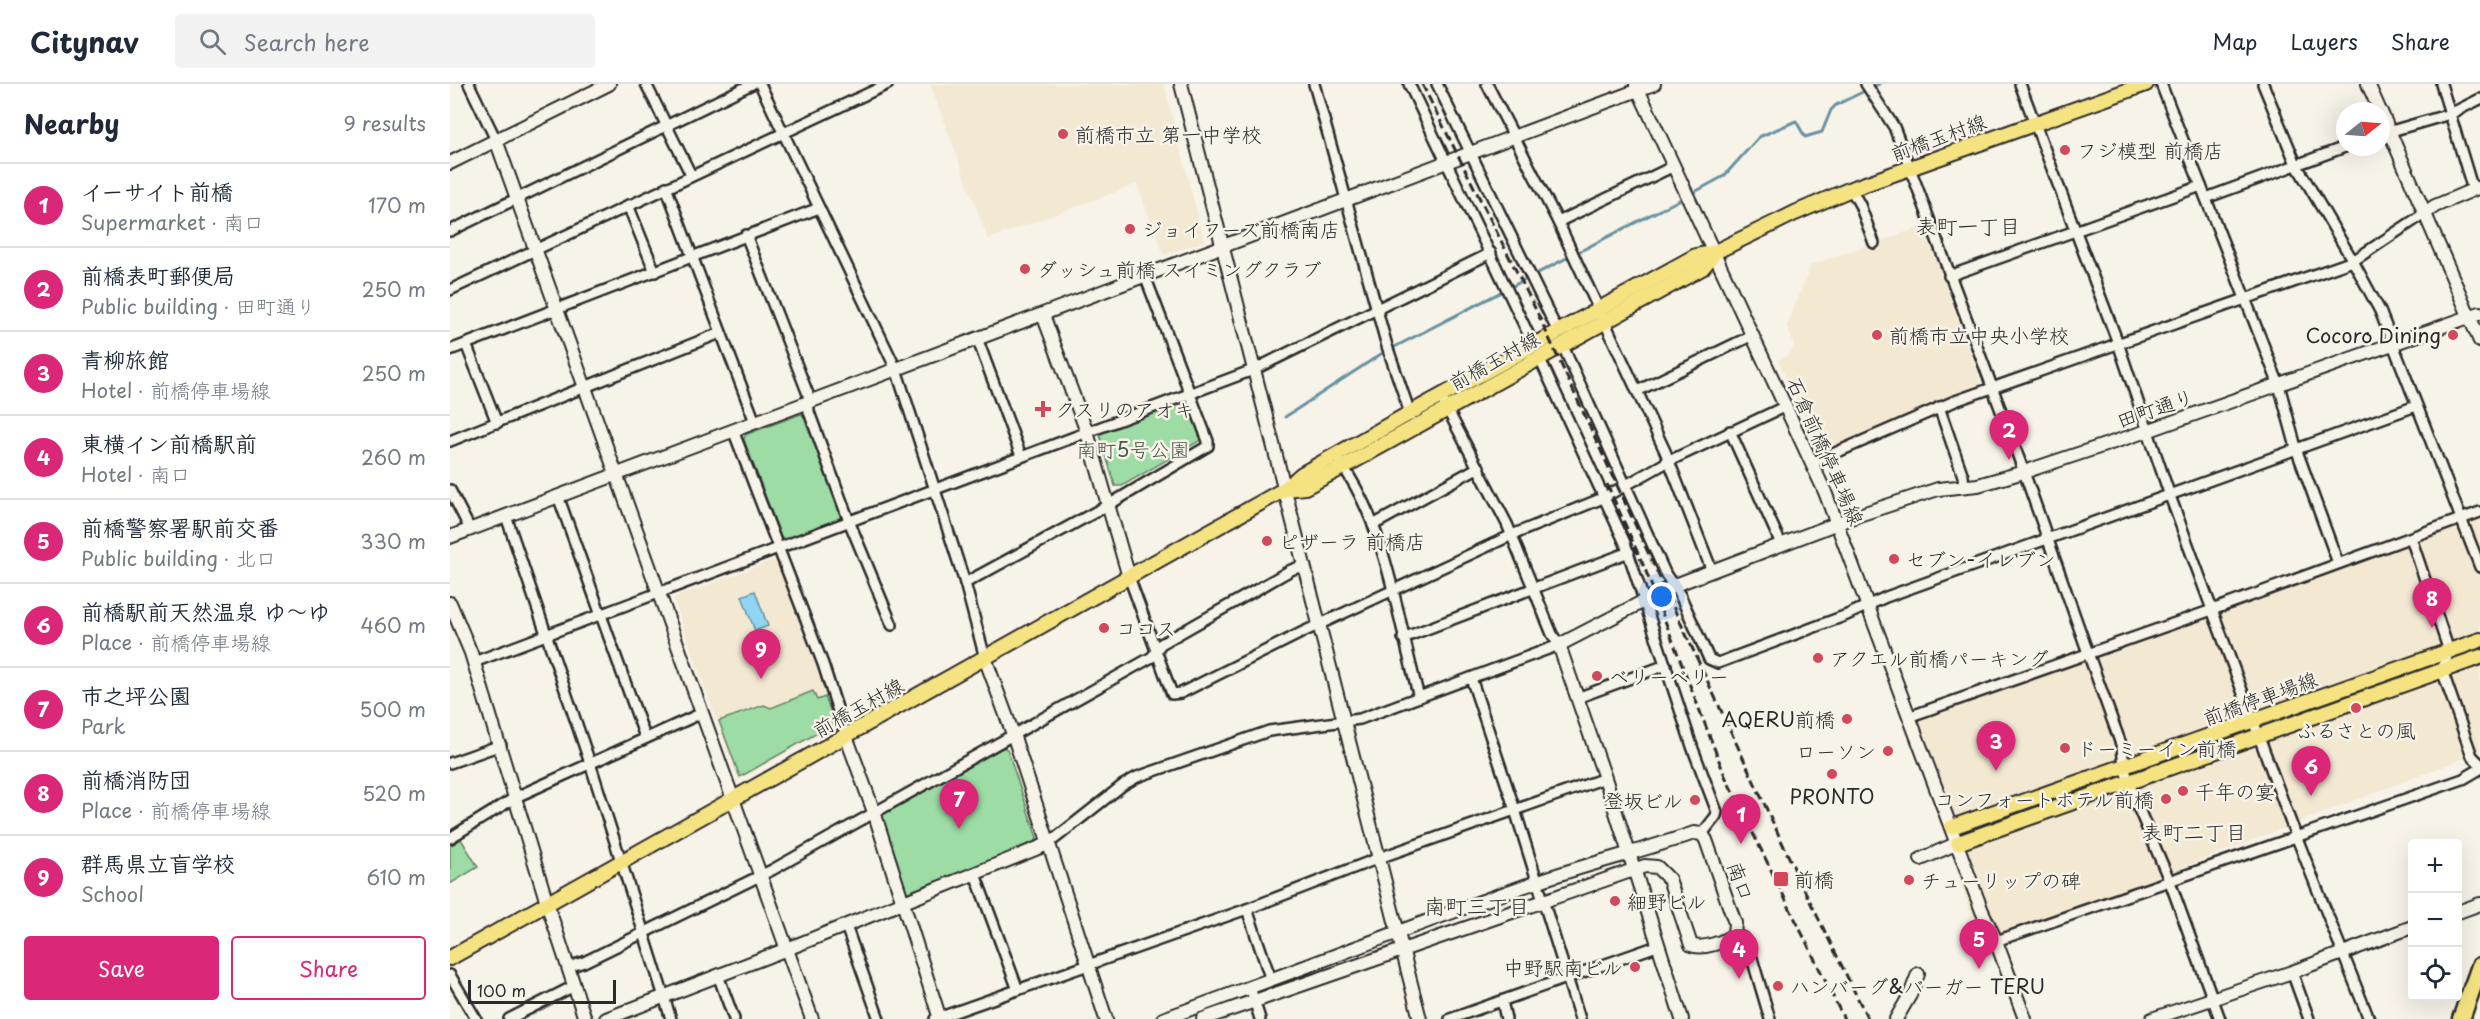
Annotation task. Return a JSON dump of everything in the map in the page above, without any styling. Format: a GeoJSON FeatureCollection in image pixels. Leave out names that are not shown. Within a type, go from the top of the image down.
{"type":"FeatureCollection","features":[{"type":"Feature","properties":{"kind":"highway"},"geometry":{"type":"LineString","coordinates":[[2461,1019],[2480,966]]}},
{"type":"Feature","properties":{"kind":"main road","name":"前橋玉村線"},"geometry":{"type":"LineString","coordinates":[[450,958],[1285,489],[1302,474],[1339,461],[1416,426],[1444,403],[1600,315],[1696,256],[1715,252],[1851,189],[2146,84]]}},
{"type":"Feature","properties":{"kind":"main road","name":"前橋玉村線"},"geometry":{"type":"LineString","coordinates":[[1339,461],[1410,413],[1444,403]]}},
{"type":"Feature","properties":{"kind":"main road","name":"前橋停車場線"},"geometry":{"type":"LineString","coordinates":[[1952,827],[2480,640]]}},
{"type":"Feature","properties":{"kind":"main road","name":"前橋停車場線"},"geometry":{"type":"LineString","coordinates":[[1958,843],[2480,657]]}},
{"type":"Feature","properties":{"kind":"street"},"geometry":{"type":"LineString","coordinates":[[469,84],[496,140],[812,1019]]}},
{"type":"Feature","properties":{"kind":"street"},"geometry":{"type":"LineString","coordinates":[[646,84],[692,176]]}},
{"type":"Feature","properties":{"kind":"street"},"geometry":{"type":"LineString","coordinates":[[450,231],[753,84]]}},
{"type":"Feature","properties":{"kind":"street"},"geometry":{"type":"LineString","coordinates":[[759,84],[896,369],[965,583],[985,658],[1013,734],[1106,1019]]}},
{"type":"Feature","properties":{"kind":"street"},"geometry":{"type":"LineString","coordinates":[[450,290],[535,248],[888,84]]}},
{"type":"Feature","properties":{"kind":"street"},"geometry":{"type":"LineString","coordinates":[[1180,84],[1321,624],[1420,1019]]}},
{"type":"Feature","properties":{"kind":"street"},"geometry":{"type":"LineString","coordinates":[[1314,84],[1388,350],[1416,426]]}},
{"type":"Feature","properties":{"kind":"street"},"geometry":{"type":"LineString","coordinates":[[1163,1019],[1537,882],[1694,833],[1702,834],[1716,816],[1717,812],[1693,749],[1629,552],[1507,287],[1409,84]]}},
{"type":"Feature","properties":{"kind":"street"},"geometry":{"type":"LineString","coordinates":[[1437,84],[1469,154],[1531,275],[1666,575],[1675,585],[1709,659],[1713,663],[1743,655],[1868,605],[2416,406]]}},
{"type":"Feature","properties":{"kind":"street"},"geometry":{"type":"LineString","coordinates":[[1487,84],[1558,222],[1669,461],[1712,571]]}},
{"type":"Feature","properties":{"kind":"street"},"geometry":{"type":"LineString","coordinates":[[450,537],[1469,154],[1637,87],[1654,84]]}},
{"type":"Feature","properties":{"kind":"street"},"geometry":{"type":"LineString","coordinates":[[2020,84],[2118,343],[2170,496],[2296,837],[2369,1019]]}},
{"type":"Feature","properties":{"kind":"street"},"geometry":{"type":"LineString","coordinates":[[2161,84],[2279,385],[2296,451],[2338,563]]}},
{"type":"Feature","properties":{"kind":"street"},"geometry":{"type":"LineString","coordinates":[[2263,84],[2296,164],[2380,312],[2480,567]]}},
{"type":"Feature","properties":{"kind":"street"},"geometry":{"type":"LineString","coordinates":[[2368,84],[2376,102]]}},
{"type":"Feature","properties":{"kind":"street"},"geometry":{"type":"LineString","coordinates":[[1812,463],[1940,407],[2353,261],[2435,206],[2476,188],[2441,84]]}},
{"type":"Feature","properties":{"kind":"street"},"geometry":{"type":"LineString","coordinates":[[450,163],[602,85]]}},
{"type":"Feature","properties":{"kind":"street","name":"石倉前橋停車場線"},"geometry":{"type":"LineString","coordinates":[[1637,87],[1838,523],[1982,911],[1996,941],[2025,1019]]}},
{"type":"Feature","properties":{"kind":"street"},"geometry":{"type":"LineString","coordinates":[[1868,87],[1894,127],[1948,276],[1993,388],[2122,747],[2124,767],[2129,782],[2170,882],[2220,1019]]}},
{"type":"Feature","properties":{"kind":"street"},"geometry":{"type":"LineString","coordinates":[[2390,132],[2450,114],[2480,99]]}},
{"type":"Feature","properties":{"kind":"street"},"geometry":{"type":"LineString","coordinates":[[2390,143],[2475,315],[2480,341]]}},
{"type":"Feature","properties":{"kind":"street"},"geometry":{"type":"LineString","coordinates":[[2206,198],[2336,150]]}},
{"type":"Feature","properties":{"kind":"street"},"geometry":{"type":"LineString","coordinates":[[1558,222],[1674,166]]}},
{"type":"Feature","properties":{"kind":"street"},"geometry":{"type":"LineString","coordinates":[[1948,276],[2201,186]]}},
{"type":"Feature","properties":{"kind":"street"},"geometry":{"type":"LineString","coordinates":[[666,187],[755,422]]}},
{"type":"Feature","properties":{"kind":"street"},"geometry":{"type":"LineString","coordinates":[[1851,189],[1860,205],[1874,243]]}},
{"type":"Feature","properties":{"kind":"street"},"geometry":{"type":"LineString","coordinates":[[628,205],[655,272]]}},
{"type":"Feature","properties":{"kind":"street"},"geometry":{"type":"LineString","coordinates":[[450,350],[819,208]]}},
{"type":"Feature","properties":{"kind":"street"},"geometry":{"type":"LineString","coordinates":[[746,235],[808,394],[809,412],[849,521],[892,625]]}},
{"type":"Feature","properties":{"kind":"street"},"geometry":{"type":"LineString","coordinates":[[474,662],[1253,370],[1491,253]]}},
{"type":"Feature","properties":{"kind":"street"},"geometry":{"type":"LineString","coordinates":[[965,583],[1110,504],[1208,446],[1190,392],[1145,276]]}},
{"type":"Feature","properties":{"kind":"street"},"geometry":{"type":"LineString","coordinates":[[1043,315],[1087,432],[1130,577],[1172,694],[1181,693],[1321,624],[1512,535],[1603,498],[1669,461],[1786,406]]}},
{"type":"Feature","properties":{"kind":"street","name":"田町通り"},"geometry":{"type":"LineString","coordinates":[[1559,645],[1675,585],[1838,523],[1931,491],[1985,484],[2024,472],[2475,315]]}},
{"type":"Feature","properties":{"kind":"street"},"geometry":{"type":"LineString","coordinates":[[450,441],[720,333]]}},
{"type":"Feature","properties":{"kind":"street"},"geometry":{"type":"LineString","coordinates":[[1636,391],[1753,335]]}},
{"type":"Feature","properties":{"kind":"street"},"geometry":{"type":"LineString","coordinates":[[978,338],[1021,456]]}},
{"type":"Feature","properties":{"kind":"street"},"geometry":{"type":"LineString","coordinates":[[466,344],[497,423]]}},
{"type":"Feature","properties":{"kind":"street"},"geometry":{"type":"LineString","coordinates":[[1444,403],[1479,467],[1512,535],[1552,634],[1559,645],[1605,778],[1682,1019]]}},
{"type":"Feature","properties":{"kind":"street"},"geometry":{"type":"LineString","coordinates":[[1940,407],[1963,476],[1964,486]]}},
{"type":"Feature","properties":{"kind":"street"},"geometry":{"type":"LineString","coordinates":[[733,430],[823,664],[874,812],[938,1018],[1247,909],[1379,858],[1605,778]]}},
{"type":"Feature","properties":{"kind":"street"},"geometry":{"type":"LineString","coordinates":[[1730,431],[1781,544]]}},
{"type":"Feature","properties":{"kind":"street"},"geometry":{"type":"LineString","coordinates":[[1339,461],[1350,474],[1373,525],[1419,697]]}},
{"type":"Feature","properties":{"kind":"street"},"geometry":{"type":"LineString","coordinates":[[1373,525],[1479,467]]}},
{"type":"Feature","properties":{"kind":"street"},"geometry":{"type":"LineString","coordinates":[[450,490],[471,529]]}},
{"type":"Feature","properties":{"kind":"street"},"geometry":{"type":"LineString","coordinates":[[558,496],[645,737]]}},
{"type":"Feature","properties":{"kind":"street"},"geometry":{"type":"LineString","coordinates":[[1911,716],[2212,610],[2480,512]]}},
{"type":"Feature","properties":{"kind":"street"},"geometry":{"type":"LineString","coordinates":[[506,516],[590,763],[671,1019]]}},
{"type":"Feature","properties":{"kind":"street"},"geometry":{"type":"LineString","coordinates":[[2411,538],[2449,651],[2442,670],[2472,756],[2480,764]]}},
{"type":"Feature","properties":{"kind":"street"},"geometry":{"type":"LineString","coordinates":[[1403,638],[1629,552]]}},
{"type":"Feature","properties":{"kind":"street"},"geometry":{"type":"LineString","coordinates":[[568,967],[584,962],[760,875],[1152,657],[1161,644],[1291,570],[1305,565]]}},
{"type":"Feature","properties":{"kind":"street"},"geometry":{"type":"LineString","coordinates":[[450,603],[462,627],[501,745],[547,903],[585,1019]]}},
{"type":"Feature","properties":{"kind":"street"},"geometry":{"type":"LineString","coordinates":[[606,1019],[846,926],[1048,844],[1123,784],[1137,777],[1275,729],[1345,723],[1559,645]]}},
{"type":"Feature","properties":{"kind":"street"},"geometry":{"type":"LineString","coordinates":[[1577,699],[1666,665]]}},
{"type":"Feature","properties":{"kind":"street"},"geometry":{"type":"LineString","coordinates":[[1471,678],[1580,1019]]}},
{"type":"Feature","properties":{"kind":"street"},"geometry":{"type":"LineString","coordinates":[[450,838],[516,797],[702,713]]}},
{"type":"Feature","properties":{"kind":"street"},"geometry":{"type":"LineString","coordinates":[[450,763],[501,745]]}},
{"type":"Feature","properties":{"kind":"street"},"geometry":{"type":"LineString","coordinates":[[1996,941],[2463,779],[2480,769]]}},
{"type":"Feature","properties":{"kind":"street","name":"南口"},"geometry":{"type":"LineString","coordinates":[[1702,834],[1735,923],[1734,934]]}},
{"type":"Feature","properties":{"kind":"street"},"geometry":{"type":"LineString","coordinates":[[1921,859],[1958,843]]}},
{"type":"Feature","properties":{"kind":"street"},"geometry":{"type":"LineString","coordinates":[[1203,1019],[1633,870],[1654,866],[1666,874],[1691,945],[1703,946],[1730,938],[1734,934],[1746,942],[1770,1019]]}},
{"type":"Feature","properties":{"kind":"street"},"geometry":{"type":"LineString","coordinates":[[975,874],[1018,990]]}},
{"type":"Feature","properties":{"kind":"street"},"geometry":{"type":"LineString","coordinates":[[2462,910],[2480,904]]}},
{"type":"Feature","properties":{"kind":"street"},"geometry":{"type":"LineString","coordinates":[[1247,909],[1271,980]]}},
{"type":"Feature","properties":{"kind":"street"},"geometry":{"type":"LineString","coordinates":[[846,926],[879,1019]]}},
{"type":"Feature","properties":{"kind":"street"},"geometry":{"type":"LineString","coordinates":[[2152,1019],[2292,972],[2408,928]]}},
{"type":"Feature","properties":{"kind":"street"},"geometry":{"type":"LineString","coordinates":[[1450,1019],[1657,946]]}},
{"type":"Feature","properties":{"kind":"street"},"geometry":{"type":"LineString","coordinates":[[2292,972],[2309,1019]]}},
{"type":"Feature","properties":{"kind":"street"},"geometry":{"type":"LineString","coordinates":[[1896,1019],[1910,995],[1918,974]]}},
{"type":"Feature","properties":{"kind":"street"},"geometry":{"type":"LineString","coordinates":[[450,975],[476,1019]]}},
{"type":"Feature","properties":{"kind":"street"},"geometry":{"type":"LineString","coordinates":[[718,975],[734,1019]]}},
{"type":"Feature","properties":{"kind":"street"},"geometry":{"type":"LineString","coordinates":[[509,1019],[574,986]]}},
{"type":"Feature","properties":{"kind":"street"},"geometry":{"type":"LineString","coordinates":[[1250,987],[1260,1019]]}},
{"type":"Feature","properties":{"kind":"street"},"geometry":{"type":"LineString","coordinates":[[1502,1001],[1506,1019]]}},
{"type":"Feature","properties":{"kind":"shaded area","name":"前橋市立 第一中学校"},"geometry":{"type":"Polygon","coordinates":[[[930,84],[1164,84],[1204,241],[1164,255],[1137,184],[988,239],[930,84]]]}},
{"type":"Feature","properties":{"kind":"shaded area","name":"前橋市立中央小学校"},"geometry":{"type":"Polygon","coordinates":[[[1924,226],[1981,383],[1977,390],[1824,452],[1808,414],[1804,416],[1778,360],[1790,354],[1794,345],[1787,326],[1811,265],[1924,226]]]}},
{"type":"Feature","properties":{"kind":"shaded area"},"geometry":{"type":"Polygon","coordinates":[[[2480,509],[2480,752],[1980,946],[1911,716],[2480,509]]]}},
{"type":"Feature","properties":{"kind":"shaded area"},"geometry":{"type":"Polygon","coordinates":[[[776,559],[837,725],[738,780],[673,598],[776,559]]]}},
{"type":"Feature","properties":{"kind":"green space","name":"南町5号公園"},"geometry":{"type":"Polygon","coordinates":[[[1181,400],[1189,404],[1201,440],[1122,486],[1115,486],[1099,432],[1181,400]]]}},
{"type":"Feature","properties":{"kind":"green space"},"geometry":{"type":"Polygon","coordinates":[[[801,414],[806,418],[841,513],[839,519],[786,539],[781,537],[744,440],[745,435],[801,414]]]}},
{"type":"Feature","properties":{"kind":"green space"},"geometry":{"type":"Polygon","coordinates":[[[813,691],[817,700],[825,697],[835,723],[740,777],[719,721],[764,705],[771,708],[813,691]]]}},
{"type":"Feature","properties":{"kind":"green space"},"geometry":{"type":"Polygon","coordinates":[[[1003,747],[1007,749],[1037,838],[1034,843],[908,892],[903,890],[881,820],[882,815],[1003,747]]]}},
{"type":"Feature","properties":{"kind":"green space"},"geometry":{"type":"Polygon","coordinates":[[[461,839],[478,867],[450,884],[450,846],[461,839]]]}},
{"type":"Feature","properties":{"kind":"water"},"geometry":{"type":"Polygon","coordinates":[[[755,591],[768,626],[755,631],[742,596],[755,591]]]}},
{"type":"Feature","properties":{"kind":"waterway"},"geometry":{"type":"LineString","coordinates":[[1691,194],[1724,176],[1759,137],[1796,121],[1805,137],[1822,132],[1831,110],[1836,105],[1879,84]]}},
{"type":"Feature","properties":{"kind":"waterway"},"geometry":{"type":"LineString","coordinates":[[1285,417],[1381,354],[1685,197]]}},
{"type":"Feature","properties":{"kind":"railway"},"geometry":{"type":"LineString","coordinates":[[1422,84],[1536,310],[1799,879],[1868,1019]]}},
{"type":"Feature","properties":{"kind":"railway"},"geometry":{"type":"LineString","coordinates":[[1607,484],[1645,569],[1725,776],[1844,1019]]}},
{"type":"Feature","properties":{"kind":"place","name":"前橋市立 第一中学校"},"geometry":{"type":"Point","coordinates":[1063,134]}},
{"type":"Feature","properties":{"kind":"place","name":"フジ模型 前橋店"},"geometry":{"type":"Point","coordinates":[2065,150]}},
{"type":"Feature","properties":{"kind":"place","name":"ジョイフーズ前橋南店"},"geometry":{"type":"Point","coordinates":[1130,229]}},
{"type":"Feature","properties":{"kind":"place","name":"ダッシュ前橋 スイミングクラブ"},"geometry":{"type":"Point","coordinates":[1025,269]}},
{"type":"Feature","properties":{"kind":"place","name":"前橋市立中央小学校"},"geometry":{"type":"Point","coordinates":[1877,335]}},
{"type":"Feature","properties":{"kind":"place","name":"Cocoro Dining"},"geometry":{"type":"Point","coordinates":[2453,335]}},
{"type":"Feature","properties":{"kind":"place","name":"クスリのアオキ"},"geometry":{"type":"Point","coordinates":[1043,409]}},
{"type":"Feature","properties":{"kind":"place","name":"前橋表町郵便局"},"geometry":{"type":"Point","coordinates":[2009,460]}},
{"type":"Feature","properties":{"kind":"place","name":"ピザーラ 前橋店"},"geometry":{"type":"Point","coordinates":[1267,541]}},
{"type":"Feature","properties":{"kind":"place","name":"セブン-イレブン"},"geometry":{"type":"Point","coordinates":[1894,559]}},
{"type":"Feature","properties":{"kind":"place","name":"ココス"},"geometry":{"type":"Point","coordinates":[1104,628]}},
{"type":"Feature","properties":{"kind":"place","name":"前橋消防団"},"geometry":{"type":"Point","coordinates":[2432,628]}},
{"type":"Feature","properties":{"kind":"place","name":"アクエル前橋パーキング"},"geometry":{"type":"Point","coordinates":[1818,658]}},
{"type":"Feature","properties":{"kind":"place","name":"ベリーベリー"},"geometry":{"type":"Point","coordinates":[1597,676]}},
{"type":"Feature","properties":{"kind":"place","name":"群馬県立盲学校"},"geometry":{"type":"Point","coordinates":[761,679]}},
{"type":"Feature","properties":{"kind":"place","name":"ふるさとの風"},"geometry":{"type":"Point","coordinates":[2356,708]}},
{"type":"Feature","properties":{"kind":"place","name":"AQERU前橋"},"geometry":{"type":"Point","coordinates":[1847,719]}},
{"type":"Feature","properties":{"kind":"place","name":"ドーミーイン前橋"},"geometry":{"type":"Point","coordinates":[2065,748]}},
{"type":"Feature","properties":{"kind":"place","name":"ローソン"},"geometry":{"type":"Point","coordinates":[1888,751]}},
{"type":"Feature","properties":{"kind":"place","name":"青柳旅館"},"geometry":{"type":"Point","coordinates":[1996,771]}},
{"type":"Feature","properties":{"kind":"place","name":"PRONTO"},"geometry":{"type":"Point","coordinates":[1832,774]}},
{"type":"Feature","properties":{"kind":"place","name":"千年の宴"},"geometry":{"type":"Point","coordinates":[2183,791]}},
{"type":"Feature","properties":{"kind":"place","name":"前橋駅前天然温泉 ゆ～ゆ"},"geometry":{"type":"Point","coordinates":[2311,796]}},
{"type":"Feature","properties":{"kind":"place","name":"コンフォートホテル前橋"},"geometry":{"type":"Point","coordinates":[2166,799]}},
{"type":"Feature","properties":{"kind":"place","name":"登坂ビル"},"geometry":{"type":"Point","coordinates":[1695,800]}},
{"type":"Feature","properties":{"kind":"place","name":"市之坪公園"},"geometry":{"type":"Point","coordinates":[959,829]}},
{"type":"Feature","properties":{"kind":"place","name":"イーサイト前橋"},"geometry":{"type":"Point","coordinates":[1741,844]}},
{"type":"Feature","properties":{"kind":"place","name":"前橋"},"geometry":{"type":"Point","coordinates":[1781,879]}},
{"type":"Feature","properties":{"kind":"place","name":"チューリップの碑"},"geometry":{"type":"Point","coordinates":[1909,880]}},
{"type":"Feature","properties":{"kind":"place","name":"細野ビル"},"geometry":{"type":"Point","coordinates":[1615,901]}},
{"type":"Feature","properties":{"kind":"place","name":"中野駅南ビル"},"geometry":{"type":"Point","coordinates":[1635,967]}},
{"type":"Feature","properties":{"kind":"place","name":"前橋警察署駅前交番"},"geometry":{"type":"Point","coordinates":[1979,969]}},
{"type":"Feature","properties":{"kind":"place","name":"東横イン前橋駅前"},"geometry":{"type":"Point","coordinates":[1739,979]}},
{"type":"Feature","properties":{"kind":"place","name":"ハンバーグ&バーガー TERU"},"geometry":{"type":"Point","coordinates":[1778,986]}},
{"type":"Feature","properties":{"kind":"district","name":"表町一丁目"},"geometry":{"type":"Point","coordinates":[1968,225]}},
{"type":"Feature","properties":{"kind":"district","name":"表町二丁目"},"geometry":{"type":"Point","coordinates":[2194,831]}},
{"type":"Feature","properties":{"kind":"district","name":"南町三丁目"},"geometry":{"type":"Point","coordinates":[1477,905]}}]}
